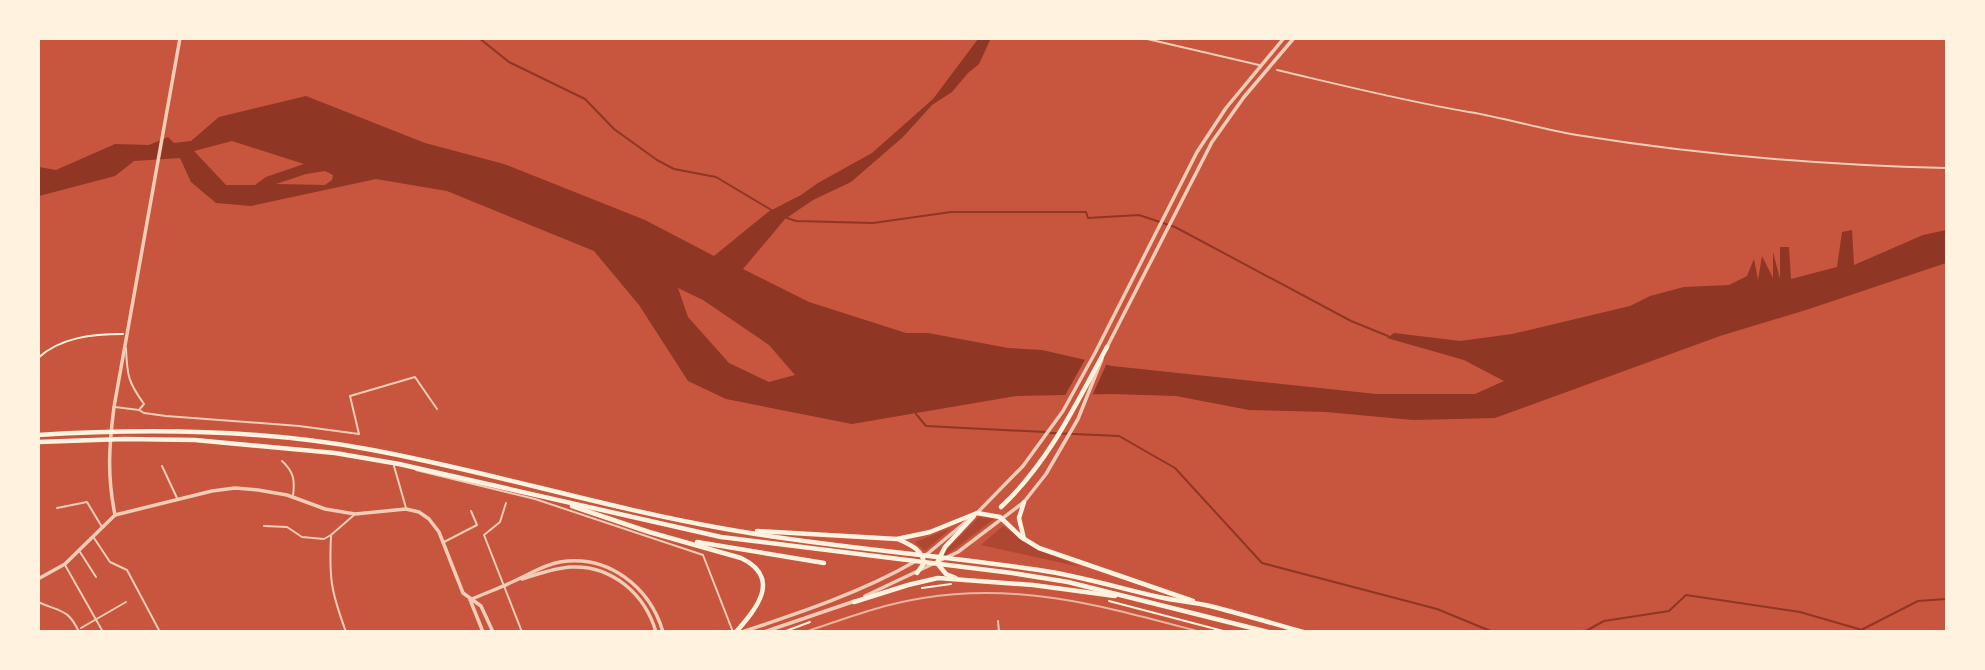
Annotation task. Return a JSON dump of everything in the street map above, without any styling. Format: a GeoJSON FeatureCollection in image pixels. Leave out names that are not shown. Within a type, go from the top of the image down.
{"type":"FeatureCollection","features":[{"type":"Feature","properties":{"kind":"highway"},"geometry":{"type":"LineString","coordinates":[[1001,508],[1033,475],[1055,444],[1107,347]]}},
{"type":"Feature","properties":{"kind":"highway"},"geometry":{"type":"LineString","coordinates":[[38,435],[100,431],[171,431],[313,441],[365,448],[463,468],[635,511],[727,530],[955,568],[1068,582],[1268,632]]}},
{"type":"Feature","properties":{"kind":"highway"},"geometry":{"type":"LineString","coordinates":[[38,442],[124,439],[260,444],[335,453],[399,464],[721,537],[1043,570],[1207,606]]}},
{"type":"Feature","properties":{"kind":"highway"},"geometry":{"type":"LineString","coordinates":[[555,499],[649,532],[741,558],[759,572],[763,584],[762,598],[735,632]]}},
{"type":"Feature","properties":{"kind":"highway"},"geometry":{"type":"LineString","coordinates":[[1024,502],[1018,518],[1025,540]]}},
{"type":"Feature","properties":{"kind":"highway"},"geometry":{"type":"LineString","coordinates":[[959,582],[946,574],[937,563],[945,547],[977,513]]}},
{"type":"Feature","properties":{"kind":"highway"},"geometry":{"type":"LineString","coordinates":[[727,530],[897,539],[930,532],[977,513],[1002,519],[1025,540],[1040,548],[1207,606],[1303,632]]}},
{"type":"Feature","properties":{"kind":"highway"},"geometry":{"type":"LineString","coordinates":[[678,539],[824,563]]}},
{"type":"Feature","properties":{"kind":"highway"},"geometry":{"type":"LineString","coordinates":[[897,539],[916,548],[923,557],[924,563],[917,573]]}},
{"type":"Feature","properties":{"kind":"highway"},"geometry":{"type":"LineString","coordinates":[[854,602],[938,578],[959,582],[1033,585],[1129,598]]}},
{"type":"Feature","properties":{"kind":"street"},"geometry":{"type":"LineString","coordinates":[[114,515],[109,489],[109,445],[114,407],[180,38]]}},
{"type":"Feature","properties":{"kind":"street"},"geometry":{"type":"LineString","coordinates":[[742,632],[844,596],[896,573],[923,557],[977,513],[1023,466],[1063,411],[1203,141],[1242,88],[1284,38]]}},
{"type":"Feature","properties":{"kind":"street"},"geometry":{"type":"LineString","coordinates":[[764,632],[854,602],[937,563],[958,552],[1024,502],[1046,474],[1078,419],[1107,347],[1212,142],[1244,97],[1294,38]]}},
{"type":"Feature","properties":{"kind":"street"},"geometry":{"type":"LineString","coordinates":[[38,579],[65,564],[114,515],[235,488],[292,497],[325,509],[355,514],[406,509],[419,512],[429,519],[443,542],[463,593],[481,606],[493,632]]}},
{"type":"Feature","properties":{"kind":"street"},"geometry":{"type":"LineString","coordinates":[[470,600],[559,562],[586,562],[600,565],[625,577],[647,597],[655,609],[663,632]]}},
{"type":"Feature","properties":{"kind":"street"},"geometry":{"type":"LineString","coordinates":[[508,584],[560,568],[585,567],[597,570],[622,582],[642,601],[656,632]]}},
{"type":"Feature","properties":{"kind":"street"},"geometry":{"type":"LineString","coordinates":[[470,600],[484,632]]}},
{"type":"Feature","properties":{"kind":"lane"},"geometry":{"type":"LineString","coordinates":[[1143,38],[1259,65]]}},
{"type":"Feature","properties":{"kind":"lane"},"geometry":{"type":"LineString","coordinates":[[1277,70],[1433,107],[1576,135],[1780,160],[1947,168]]}},
{"type":"Feature","properties":{"kind":"lane"},"geometry":{"type":"LineString","coordinates":[[126,334],[127,372],[132,389],[144,404],[138,410]]}},
{"type":"Feature","properties":{"kind":"lane"},"geometry":{"type":"LineString","coordinates":[[114,407],[166,416],[359,434],[350,396],[415,377],[437,409]]}},
{"type":"Feature","properties":{"kind":"lane"},"geometry":{"type":"LineString","coordinates":[[282,461],[290,468],[294,477],[292,497]]}},
{"type":"Feature","properties":{"kind":"lane"},"geometry":{"type":"LineString","coordinates":[[406,509],[394,465],[519,495],[703,555],[735,632]]}},
{"type":"Feature","properties":{"kind":"lane"},"geometry":{"type":"LineString","coordinates":[[162,466],[177,499]]}},
{"type":"Feature","properties":{"kind":"lane"},"geometry":{"type":"LineString","coordinates":[[57,508],[87,502],[103,528]]}},
{"type":"Feature","properties":{"kind":"lane"},"geometry":{"type":"LineString","coordinates":[[506,503],[500,522],[484,535],[508,584],[522,632]]}},
{"type":"Feature","properties":{"kind":"lane"},"geometry":{"type":"LineString","coordinates":[[443,542],[477,525],[471,511]]}},
{"type":"Feature","properties":{"kind":"lane"},"geometry":{"type":"LineString","coordinates":[[264,526],[287,527],[302,537],[324,539],[355,514]]}},
{"type":"Feature","properties":{"kind":"lane"},"geometry":{"type":"LineString","coordinates":[[331,535],[329,565],[332,596],[346,632]]}},
{"type":"Feature","properties":{"kind":"lane"},"geometry":{"type":"LineString","coordinates":[[94,537],[110,562],[127,570],[160,632]]}},
{"type":"Feature","properties":{"kind":"lane"},"geometry":{"type":"LineString","coordinates":[[79,551],[96,577]]}},
{"type":"Feature","properties":{"kind":"lane"},"geometry":{"type":"LineString","coordinates":[[65,564],[103,632]]}},
{"type":"Feature","properties":{"kind":"lane"},"geometry":{"type":"LineString","coordinates":[[38,602],[52,609],[63,609],[79,632]]}},
{"type":"Feature","properties":{"kind":"lane"},"geometry":{"type":"LineString","coordinates":[[80,628],[126,602]]}},
{"type":"Feature","properties":{"kind":"lane"},"geometry":{"type":"LineString","coordinates":[[998,621],[999,632]]}},
{"type":"Feature","properties":{"kind":"path"},"geometry":{"type":"LineString","coordinates":[[38,358],[67,341],[86,335],[126,334]]}},
{"type":"Feature","properties":{"kind":"path"},"geometry":{"type":"LineString","coordinates":[[921,588],[959,582]]}},
{"type":"Feature","properties":{"kind":"path"},"geometry":{"type":"LineString","coordinates":[[1104,599],[1227,632]]}},
{"type":"Feature","properties":{"kind":"path"},"geometry":{"type":"LineString","coordinates":[[785,629],[786,631],[819,618]]}},
{"type":"Feature","properties":{"kind":"shaded area"},"geometry":{"type":"Polygon","coordinates":[[[991,38],[979,64],[952,92],[932,105],[903,137],[851,182],[813,200],[785,219],[743,269],[809,302],[906,333],[928,333],[1008,348],[1042,350],[1112,366],[1376,394],[1475,394],[1504,381],[1464,360],[1387,338],[1394,333],[1460,341],[1512,334],[1630,306],[1650,296],[1684,287],[1729,285],[1747,276],[1754,259],[1758,280],[1762,256],[1773,278],[1773,252],[1780,279],[1780,247],[1789,247],[1791,279],[1837,267],[1842,232],[1852,230],[1854,265],[1923,235],[1946,230],[1946,263],[1720,336],[1495,418],[1413,420],[1326,412],[1249,410],[1176,396],[1112,394],[1016,396],[852,424],[726,399],[688,381],[639,305],[594,251],[447,191],[376,179],[251,206],[216,203],[191,182],[180,158],[134,161],[115,176],[39,196],[39,167],[56,170],[115,144],[149,145],[168,137],[174,143],[191,141],[219,117],[306,96],[425,143],[504,164],[645,220],[714,256],[768,212],[872,153],[933,99],[978,39],[991,38]],[[232,141],[194,151],[226,185],[255,185],[266,177],[304,164],[232,141]],[[325,171],[276,184],[325,185],[332,180],[333,175],[325,171]],[[678,288],[688,317],[729,363],[769,382],[795,375],[769,345],[703,300],[678,288]]]}},
{"type":"Feature","properties":{"kind":"shaded area"},"geometry":{"type":"Polygon","coordinates":[[[979,517],[994,519],[940,560],[949,547],[979,517]]]}},
{"type":"Feature","properties":{"kind":"shaded area"},"geometry":{"type":"Polygon","coordinates":[[[1003,526],[1039,550],[1081,567],[981,545],[1003,526]]]}},
{"type":"Feature","properties":{"kind":"shaded area"},"geometry":{"type":"Polygon","coordinates":[[[951,528],[925,551],[915,542],[951,528]]]}},
{"type":"Feature","properties":{"kind":"pier"},"geometry":{"type":"Polygon","coordinates":[[[1087,356],[1108,361],[1091,398],[1063,399],[1087,356]]]}},
{"type":"Feature","properties":{"kind":"waterway"},"geometry":{"type":"LineString","coordinates":[[479,38],[509,62],[585,99],[614,129],[657,160],[674,169],[716,177],[773,211]]}},
{"type":"Feature","properties":{"kind":"waterway"},"geometry":{"type":"LineString","coordinates":[[787,218],[796,221],[873,223],[951,212],[1086,212],[1088,218],[1139,215],[1175,227],[1351,321],[1388,336]]}},
{"type":"Feature","properties":{"kind":"waterway"},"geometry":{"type":"LineString","coordinates":[[916,414],[926,426],[1045,432]]}},
{"type":"Feature","properties":{"kind":"waterway"},"geometry":{"type":"LineString","coordinates":[[1050,433],[1119,436],[1175,468],[1262,563],[1437,609],[1493,632]]}},
{"type":"Feature","properties":{"kind":"waterway"},"geometry":{"type":"LineString","coordinates":[[1584,632],[1604,621],[1669,611],[1686,595],[1800,612],[1869,632]]}},
{"type":"Feature","properties":{"kind":"waterway"},"geometry":{"type":"LineString","coordinates":[[1863,629],[1918,601],[1946,599]]}},
{"type":"Feature","properties":{"kind":"railway"},"geometry":{"type":"LineString","coordinates":[[805,632],[893,604],[960,594],[995,593],[1030,595],[1098,606],[1201,632]]}}]}
